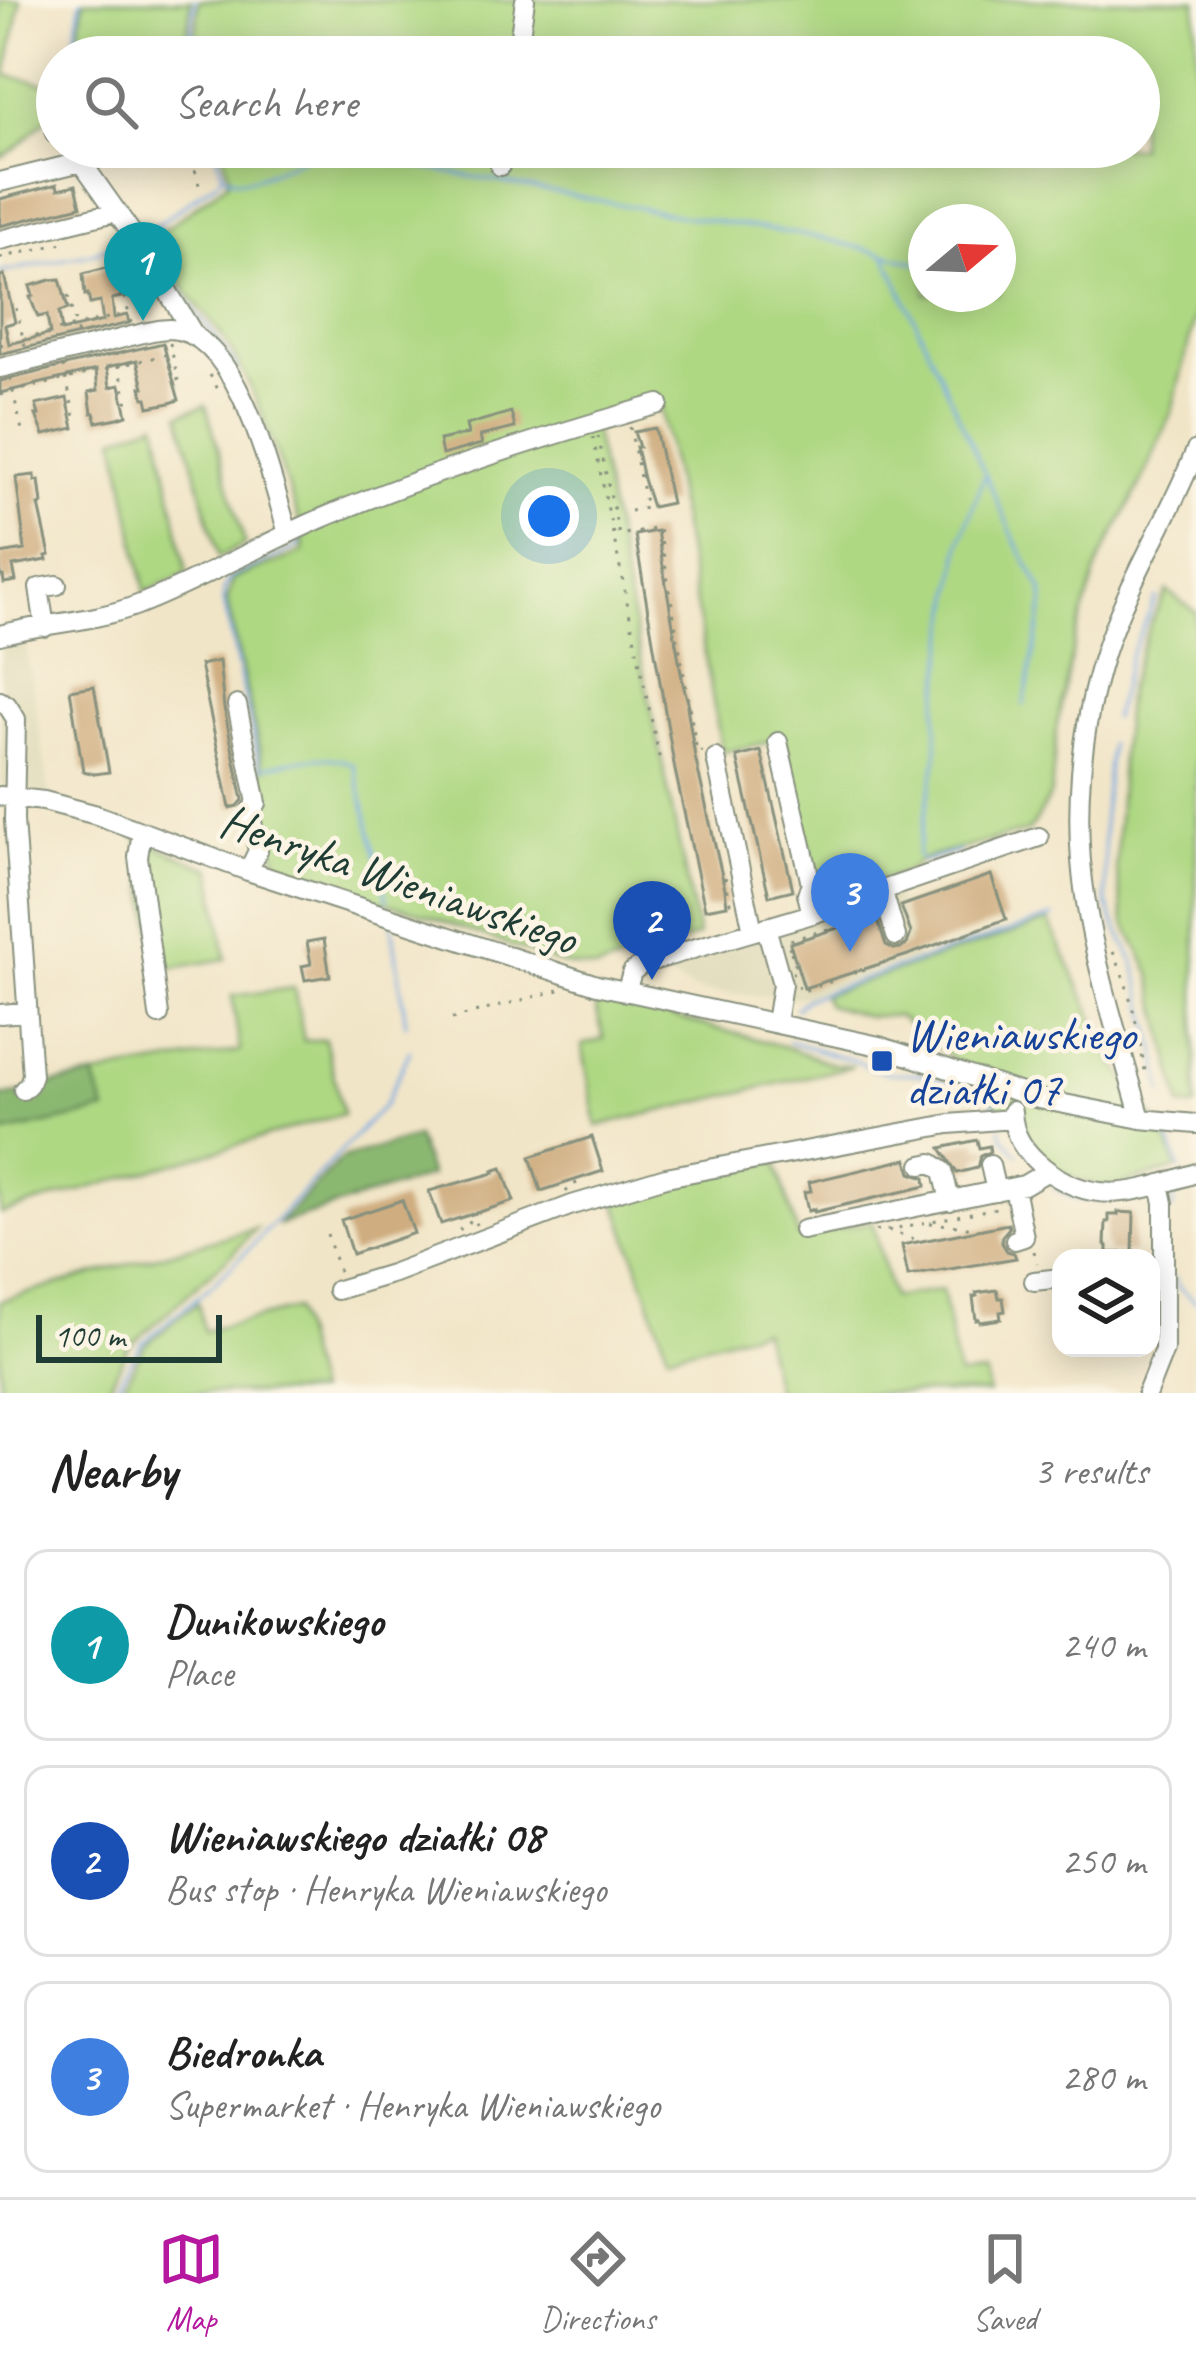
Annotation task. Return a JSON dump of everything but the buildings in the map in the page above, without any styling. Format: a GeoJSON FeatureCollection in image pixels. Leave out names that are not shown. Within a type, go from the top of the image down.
{"type":"FeatureCollection","features":[{"type":"Feature","properties":{"kind":"street"},"geometry":{"type":"LineString","coordinates":[[520,36],[526,0]]}},
{"type":"Feature","properties":{"kind":"street"},"geometry":{"type":"LineString","coordinates":[[0,182],[38,168]]}},
{"type":"Feature","properties":{"kind":"street"},"geometry":{"type":"LineString","coordinates":[[86,168],[194,335],[216,352],[255,426],[287,533]]}},
{"type":"Feature","properties":{"kind":"street"},"geometry":{"type":"LineString","coordinates":[[0,241],[115,212]]}},
{"type":"Feature","properties":{"kind":"street"},"geometry":{"type":"LineString","coordinates":[[4,367],[166,329],[194,335]]}},
{"type":"Feature","properties":{"kind":"street"},"geometry":{"type":"LineString","coordinates":[[0,635],[136,605],[360,502],[659,404]]}},
{"type":"Feature","properties":{"kind":"street"},"geometry":{"type":"LineString","coordinates":[[1141,1119],[1089,922],[1080,851],[1081,781],[1091,703],[1106,649],[1196,450]]}},
{"type":"Feature","properties":{"kind":"street"},"geometry":{"type":"LineString","coordinates":[[45,627],[39,588],[58,585]]}},
{"type":"Feature","properties":{"kind":"street"},"geometry":{"type":"LineString","coordinates":[[0,701],[16,719],[7,797],[32,1075],[23,1090]]}},
{"type":"Feature","properties":{"kind":"street"},"geometry":{"type":"LineString","coordinates":[[237,705],[256,803],[250,812],[257,851],[248,871]]}},
{"type":"Feature","properties":{"kind":"street"},"geometry":{"type":"LineString","coordinates":[[778,742],[812,884],[807,894],[812,914]]}},
{"type":"Feature","properties":{"kind":"street"},"geometry":{"type":"LineString","coordinates":[[714,754],[759,929],[782,984],[776,1023]]}},
{"type":"Feature","properties":{"kind":"street","name":"Henryka Wieniawskiego"},"geometry":{"type":"LineString","coordinates":[[7,797],[74,808],[248,871],[626,992],[879,1046],[1015,1093],[1085,1110],[1196,1124]]}},
{"type":"Feature","properties":{"kind":"street"},"geometry":{"type":"LineString","coordinates":[[146,834],[163,970]]}},
{"type":"Feature","properties":{"kind":"street"},"geometry":{"type":"LineString","coordinates":[[146,834],[138,857],[160,1015]]}},
{"type":"Feature","properties":{"kind":"street"},"geometry":{"type":"LineString","coordinates":[[626,992],[632,972],[643,964],[884,898],[1039,837]]}},
{"type":"Feature","properties":{"kind":"street"},"geometry":{"type":"LineString","coordinates":[[884,898],[896,936]]}},
{"type":"Feature","properties":{"kind":"street"},"geometry":{"type":"LineString","coordinates":[[0,1014],[26,1012]]}},
{"type":"Feature","properties":{"kind":"street"},"geometry":{"type":"LineString","coordinates":[[1015,1093],[1012,1119],[1023,1147],[1070,1185],[1094,1193],[1119,1193],[1196,1173]]}},
{"type":"Feature","properties":{"kind":"street"},"geometry":{"type":"LineString","coordinates":[[339,1284],[394,1273],[572,1205],[666,1177],[950,1124],[1012,1119]]}},
{"type":"Feature","properties":{"kind":"street"},"geometry":{"type":"LineString","coordinates":[[922,1165],[932,1163],[943,1171],[950,1201]]}},
{"type":"Feature","properties":{"kind":"street"},"geometry":{"type":"LineString","coordinates":[[990,1165],[1024,1237],[1015,1240]]}},
{"type":"Feature","properties":{"kind":"street"},"geometry":{"type":"LineString","coordinates":[[803,1230],[1005,1189],[1034,1181],[1048,1171]]}},
{"type":"Feature","properties":{"kind":"street"},"geometry":{"type":"LineString","coordinates":[[1159,1249],[1164,1203],[1160,1184]]}},
{"type":"Feature","properties":{"kind":"street"},"geometry":{"type":"LineString","coordinates":[[1034,1281],[1052,1279]]}},
{"type":"Feature","properties":{"kind":"street"},"geometry":{"type":"LineString","coordinates":[[1149,1392],[1164,1350],[1160,1303]]}},
{"type":"Feature","properties":{"kind":"path"},"geometry":{"type":"LineString","coordinates":[[195,168],[199,185]]}},
{"type":"Feature","properties":{"kind":"path"},"geometry":{"type":"LineString","coordinates":[[0,258],[67,242]]}},
{"type":"Feature","properties":{"kind":"path"},"geometry":{"type":"LineString","coordinates":[[134,336],[121,282],[140,275]]}},
{"type":"Feature","properties":{"kind":"path"},"geometry":{"type":"LineString","coordinates":[[68,296],[81,349]]}},
{"type":"Feature","properties":{"kind":"path"},"geometry":{"type":"LineString","coordinates":[[16,308],[28,361]]}},
{"type":"Feature","properties":{"kind":"path"},"geometry":{"type":"LineString","coordinates":[[0,345],[128,313]]}},
{"type":"Feature","properties":{"kind":"path"},"geometry":{"type":"LineString","coordinates":[[166,329],[180,388]]}},
{"type":"Feature","properties":{"kind":"path"},"geometry":{"type":"LineString","coordinates":[[113,341],[128,404]]}},
{"type":"Feature","properties":{"kind":"path"},"geometry":{"type":"LineString","coordinates":[[0,394],[174,350]]}},
{"type":"Feature","properties":{"kind":"path"},"geometry":{"type":"LineString","coordinates":[[60,354],[75,417]]}},
{"type":"Feature","properties":{"kind":"path"},"geometry":{"type":"LineString","coordinates":[[4,367],[22,430]]}},
{"type":"Feature","properties":{"kind":"path"},"geometry":{"type":"LineString","coordinates":[[207,370],[220,393],[232,393]]}},
{"type":"Feature","properties":{"kind":"path"},"geometry":{"type":"LineString","coordinates":[[627,413],[646,508],[630,511]]}},
{"type":"Feature","properties":{"kind":"path"},"geometry":{"type":"LineString","coordinates":[[593,423],[619,535],[659,528],[697,752],[714,754]]}},
{"type":"Feature","properties":{"kind":"path"},"geometry":{"type":"LineString","coordinates":[[593,423],[661,766]]}},
{"type":"Feature","properties":{"kind":"path"},"geometry":{"type":"LineString","coordinates":[[790,949],[788,941],[862,919],[884,898]]}},
{"type":"Feature","properties":{"kind":"path"},"geometry":{"type":"LineString","coordinates":[[1106,938],[1123,973],[1148,1084]]}},
{"type":"Feature","properties":{"kind":"path"},"geometry":{"type":"LineString","coordinates":[[794,973],[800,992],[833,981]]}},
{"type":"Feature","properties":{"kind":"path"},"geometry":{"type":"LineString","coordinates":[[452,1019],[559,992],[568,976]]}},
{"type":"Feature","properties":{"kind":"path"},"geometry":{"type":"LineString","coordinates":[[449,1239],[469,1220],[474,1218],[475,1223]]}},
{"type":"Feature","properties":{"kind":"path"},"geometry":{"type":"LineString","coordinates":[[887,1230],[920,1240],[919,1223],[976,1230]]}},
{"type":"Feature","properties":{"kind":"path"},"geometry":{"type":"LineString","coordinates":[[327,1234],[339,1284]]}},
{"type":"Feature","properties":{"kind":"shaded area"},"geometry":{"type":"Polygon","coordinates":[[[25,641],[50,794],[0,788],[0,648],[25,641]]]}},
{"type":"Feature","properties":{"kind":"shaded area"},"geometry":{"type":"Polygon","coordinates":[[[893,887],[917,959],[797,998],[695,991],[652,967],[893,887]]]}},
{"type":"Feature","properties":{"kind":"green space"},"geometry":{"type":"Polygon","coordinates":[[[0,0],[21,0],[6,75],[36,81],[36,129],[0,157],[0,0]]]}},
{"type":"Feature","properties":{"kind":"green space"},"geometry":{"type":"Polygon","coordinates":[[[84,0],[191,0],[187,36],[78,36],[84,0]]]}},
{"type":"Feature","properties":{"kind":"green space"},"geometry":{"type":"Polygon","coordinates":[[[199,0],[1196,0],[1196,313],[1172,411],[1100,560],[1075,638],[1057,725],[1051,793],[1035,823],[1028,831],[922,859],[907,871],[821,899],[784,739],[722,752],[661,408],[593,427],[698,936],[596,970],[561,964],[418,912],[279,871],[258,772],[264,770],[227,601],[233,579],[303,552],[303,533],[253,394],[222,335],[178,280],[161,232],[227,183],[227,168],[1160,168],[1160,36],[196,36],[199,0]]]}},
{"type":"Feature","properties":{"kind":"green space"},"geometry":{"type":"Polygon","coordinates":[[[206,405],[245,544],[219,557],[180,414],[206,405]]]}},
{"type":"Feature","properties":{"kind":"green space"},"geometry":{"type":"Polygon","coordinates":[[[157,422],[187,573],[145,592],[116,437],[157,422]]]}},
{"type":"Feature","properties":{"kind":"green space"},"geometry":{"type":"Polygon","coordinates":[[[1167,591],[1196,612],[1196,1107],[1181,1106],[1150,971],[1124,922],[1116,866],[1127,690],[1167,591]]]}},
{"type":"Feature","properties":{"kind":"green space"},"geometry":{"type":"Polygon","coordinates":[[[138,839],[212,869],[226,959],[159,970],[138,839]]]}},
{"type":"Feature","properties":{"kind":"green space"},"geometry":{"type":"Polygon","coordinates":[[[1049,921],[1115,1063],[1153,1116],[1177,1169],[1105,1188],[1063,1174],[968,1071],[912,1026],[897,1016],[867,1016],[827,1005],[822,995],[1049,921]]]}},
{"type":"Feature","properties":{"kind":"green space"},"geometry":{"type":"Polygon","coordinates":[[[294,988],[304,1041],[325,1039],[343,1114],[0,1214],[0,1134],[105,1111],[94,1077],[240,1051],[232,996],[294,988]]]}},
{"type":"Feature","properties":{"kind":"green space"},"geometry":{"type":"Polygon","coordinates":[[[593,996],[853,1066],[597,1126],[582,1045],[604,1039],[593,996]]]}},
{"type":"Feature","properties":{"kind":"green space"},"geometry":{"type":"Polygon","coordinates":[[[94,1077],[106,1111],[0,1134],[0,1097],[94,1077]]]}},
{"type":"Feature","properties":{"kind":"green space"},"geometry":{"type":"Polygon","coordinates":[[[416,1137],[430,1176],[277,1225],[342,1158],[416,1137]]]}},
{"type":"Feature","properties":{"kind":"green space"},"geometry":{"type":"Polygon","coordinates":[[[776,1161],[798,1236],[872,1222],[892,1298],[942,1290],[958,1376],[985,1374],[988,1393],[776,1393],[762,1329],[668,1354],[614,1195],[776,1161]]]}},
{"type":"Feature","properties":{"kind":"green space"},"geometry":{"type":"Polygon","coordinates":[[[256,1228],[128,1348],[106,1393],[0,1393],[0,1301],[256,1228]]]}},
{"type":"Feature","properties":{"kind":"green space"},"geometry":{"type":"Polygon","coordinates":[[[198,1302],[204,1331],[295,1309],[316,1393],[119,1393],[145,1345],[198,1302]]]}},
{"type":"Feature","properties":{"kind":"waterway"},"geometry":{"type":"LineString","coordinates":[[75,36],[81,0]]}},
{"type":"Feature","properties":{"kind":"waterway"},"geometry":{"type":"LineString","coordinates":[[191,36],[195,0]]}},
{"type":"Feature","properties":{"kind":"waterway"},"geometry":{"type":"LineString","coordinates":[[142,231],[219,180],[221,168]]}},
{"type":"Feature","properties":{"kind":"waterway"},"geometry":{"type":"LineString","coordinates":[[223,174],[247,180],[279,168]]}},
{"type":"Feature","properties":{"kind":"waterway"},"geometry":{"type":"LineString","coordinates":[[425,168],[822,238],[908,260]]}},
{"type":"Feature","properties":{"kind":"waterway"},"geometry":{"type":"LineString","coordinates":[[158,224],[159,245],[175,283],[237,370]]}},
{"type":"Feature","properties":{"kind":"waterway"},"geometry":{"type":"LineString","coordinates":[[0,273],[93,253],[124,240]]}},
{"type":"Feature","properties":{"kind":"waterway"},"geometry":{"type":"LineString","coordinates":[[886,256],[985,474],[961,540],[937,708],[937,756],[917,855],[923,862],[960,851]]}},
{"type":"Feature","properties":{"kind":"waterway"},"geometry":{"type":"LineString","coordinates":[[986,476],[1044,601],[1024,705]]}},
{"type":"Feature","properties":{"kind":"waterway"},"geometry":{"type":"LineString","coordinates":[[299,539],[299,546],[230,578],[224,589],[260,768],[320,758],[354,765],[387,899]]}},
{"type":"Feature","properties":{"kind":"waterway"},"geometry":{"type":"LineString","coordinates":[[1113,719],[1130,656],[1156,598]]}},
{"type":"Feature","properties":{"kind":"waterway"},"geometry":{"type":"LineString","coordinates":[[1110,744],[1103,817],[1106,900],[1135,964],[1163,1093]]}},
{"type":"Feature","properties":{"kind":"waterway"},"geometry":{"type":"LineString","coordinates":[[796,1009],[807,998],[1053,917]]}},
{"type":"Feature","properties":{"kind":"waterway"},"geometry":{"type":"LineString","coordinates":[[392,925],[406,1024]]}},
{"type":"Feature","properties":{"kind":"waterway"},"geometry":{"type":"LineString","coordinates":[[788,1041],[872,1069],[920,1074],[988,1098],[999,1109]]}},
{"type":"Feature","properties":{"kind":"waterway"},"geometry":{"type":"LineString","coordinates":[[112,1393],[142,1343],[249,1249],[385,1104],[410,1051]]}},
{"type":"Feature","properties":{"kind":"waterway"},"geometry":{"type":"LineString","coordinates":[[1001,1127],[1018,1154]]}},
{"type":"Feature","properties":{"kind":"waterway"},"geometry":{"type":"LineString","coordinates":[[1168,1135],[1180,1169]]}},
{"type":"Feature","properties":{"kind":"waterway"},"geometry":{"type":"LineString","coordinates":[[1053,1187],[1074,1199],[1108,1201]]}},
{"type":"Feature","properties":{"kind":"waterway"},"geometry":{"type":"LineString","coordinates":[[1173,1209],[1175,1188]]}},
{"type":"Feature","properties":{"kind":"waterway"},"geometry":{"type":"LineString","coordinates":[[1174,1278],[1196,1302]]}},
{"type":"Feature","properties":{"kind":"place","name":"Dunikowskiego"},"geometry":{"type":"Point","coordinates":[143,321]}},
{"type":"Feature","properties":{"kind":"place","name":"Biedronka"},"geometry":{"type":"Point","coordinates":[850,952]}},
{"type":"Feature","properties":{"kind":"place","name":"Wieniawskiego działki 08"},"geometry":{"type":"Point","coordinates":[652,980]}},
{"type":"Feature","properties":{"kind":"place","name":"Wieniawskiego działki 07"},"geometry":{"type":"Point","coordinates":[882,1061]}}]}
